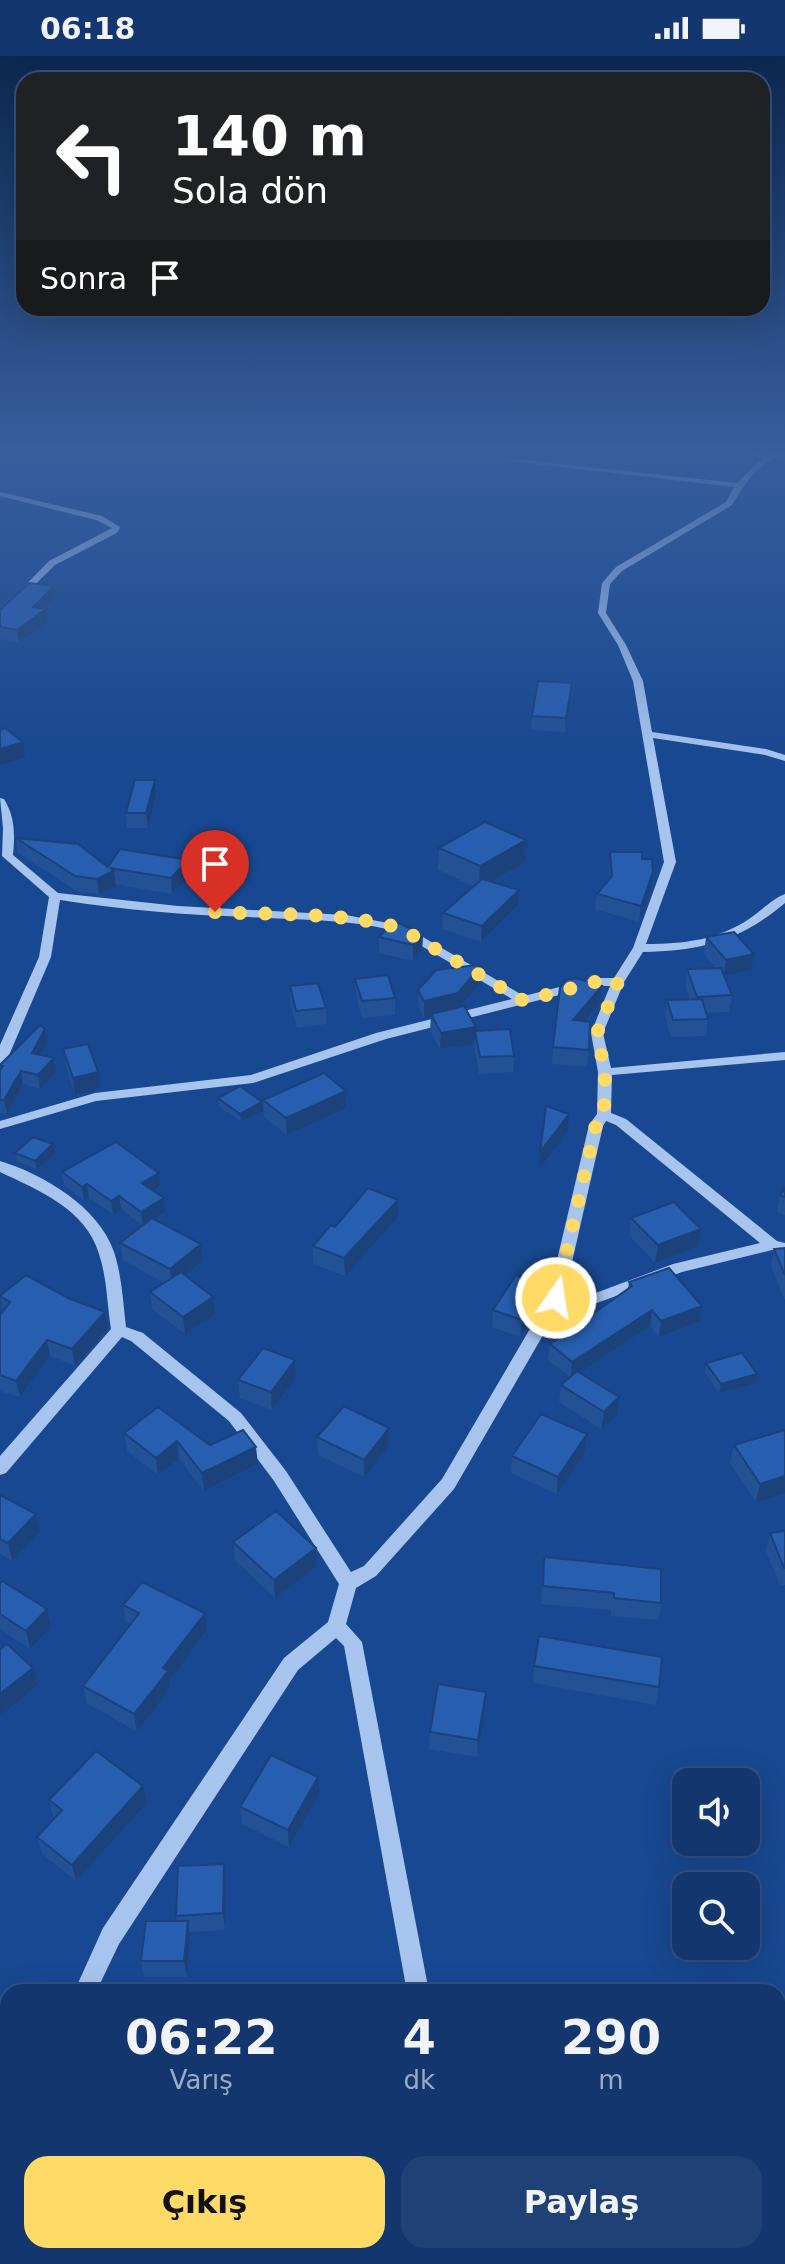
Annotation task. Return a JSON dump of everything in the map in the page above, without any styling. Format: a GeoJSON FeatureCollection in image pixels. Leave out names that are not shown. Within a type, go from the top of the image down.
{"type":"FeatureCollection","features":[{"type":"Feature","properties":{"kind":"street"},"geometry":{"type":"LineString","coordinates":[[0,616],[52,563],[69,554]]}},
{"type":"Feature","properties":{"kind":"street"},"geometry":{"type":"LineString","coordinates":[[89,1984],[111,1936],[291,1664],[336,1626],[348,1583],[370,1571],[448,1484],[556,1298],[596,1125],[604,1115],[605,1072],[597,1033],[618,982],[639,948],[670,862],[638,681],[622,645],[602,613],[606,583],[619,569],[642,554]]}},
{"type":"Feature","properties":{"kind":"street"},"geometry":{"type":"LineString","coordinates":[[648,734],[766,752],[785,758]]}},
{"type":"Feature","properties":{"kind":"street"},"geometry":{"type":"LineString","coordinates":[[0,801],[6,810],[10,829],[7,856],[55,896],[128,908],[302,916],[383,924],[400,928],[524,1001]]}},
{"type":"Feature","properties":{"kind":"street"},"geometry":{"type":"LineString","coordinates":[[0,1060],[45,957],[55,896]]}},
{"type":"Feature","properties":{"kind":"street"},"geometry":{"type":"LineString","coordinates":[[639,948],[680,948],[733,935],[763,917],[785,897]]}},
{"type":"Feature","properties":{"kind":"street"},"geometry":{"type":"LineString","coordinates":[[0,1125],[95,1097],[253,1079],[381,1036],[595,982],[618,982]]}},
{"type":"Feature","properties":{"kind":"street"},"geometry":{"type":"LineString","coordinates":[[605,1072],[785,1056]]}},
{"type":"Feature","properties":{"kind":"street"},"geometry":{"type":"LineString","coordinates":[[604,1115],[621,1122],[779,1246]]}},
{"type":"Feature","properties":{"kind":"street"},"geometry":{"type":"LineString","coordinates":[[0,1166],[61,1196],[86,1217],[105,1245],[119,1330]]}},
{"type":"Feature","properties":{"kind":"street"},"geometry":{"type":"LineString","coordinates":[[556,1298],[594,1299],[678,1268],[779,1246]]}},
{"type":"Feature","properties":{"kind":"street"},"geometry":{"type":"LineString","coordinates":[[119,1330],[137,1337],[235,1417],[280,1476],[348,1583]]}},
{"type":"Feature","properties":{"kind":"street"},"geometry":{"type":"LineString","coordinates":[[0,1468],[119,1330]]}},
{"type":"Feature","properties":{"kind":"street"},"geometry":{"type":"LineString","coordinates":[[336,1626],[353,1642],[417,1984]]}},
{"type":"Feature","properties":{"kind":"building"},"geometry":{"type":"Polygon","coordinates":[[[29,583],[54,586],[33,607],[46,609],[17,630],[0,627],[0,610],[29,583]]]}},
{"type":"Feature","properties":{"kind":"building"},"geometry":{"type":"Polygon","coordinates":[[[538,681],[572,683],[566,718],[532,716],[538,681]]]}},
{"type":"Feature","properties":{"kind":"building"},"geometry":{"type":"Polygon","coordinates":[[[5,728],[23,742],[0,749],[0,730],[5,728]]]}},
{"type":"Feature","properties":{"kind":"building"},"geometry":{"type":"Polygon","coordinates":[[[135,780],[155,780],[146,813],[126,813],[135,780]]]}},
{"type":"Feature","properties":{"kind":"building"},"geometry":{"type":"Polygon","coordinates":[[[485,822],[526,840],[480,866],[439,848],[485,822]]]}},
{"type":"Feature","properties":{"kind":"building"},"geometry":{"type":"Polygon","coordinates":[[[16,838],[78,844],[108,867],[120,849],[188,860],[171,878],[110,868],[114,871],[97,879],[75,876],[16,838]]]}},
{"type":"Feature","properties":{"kind":"building"},"geometry":{"type":"Polygon","coordinates":[[[610,852],[642,852],[642,859],[652,859],[653,872],[641,906],[597,894],[612,876],[610,852]]]}},
{"type":"Feature","properties":{"kind":"building"},"geometry":{"type":"Polygon","coordinates":[[[482,879],[519,890],[482,926],[443,913],[482,879]]]}},
{"type":"Feature","properties":{"kind":"building"},"geometry":{"type":"Polygon","coordinates":[[[394,921],[423,934],[413,945],[379,937],[394,921]]]}},
{"type":"Feature","properties":{"kind":"building"},"geometry":{"type":"Polygon","coordinates":[[[734,932],[754,954],[726,960],[706,937],[734,932]]]}},
{"type":"Feature","properties":{"kind":"building"},"geometry":{"type":"Polygon","coordinates":[[[480,967],[458,993],[424,1001],[418,990],[436,970],[480,967]]]}},
{"type":"Feature","properties":{"kind":"building"},"geometry":{"type":"Polygon","coordinates":[[[721,968],[732,995],[697,997],[687,969],[721,968]]]}},
{"type":"Feature","properties":{"kind":"building"},"geometry":{"type":"Polygon","coordinates":[[[388,975],[395,998],[362,1001],[355,979],[388,975]]]}},
{"type":"Feature","properties":{"kind":"building"},"geometry":{"type":"Polygon","coordinates":[[[576,978],[602,986],[573,1020],[590,1022],[589,1050],[553,1047],[560,987],[566,980],[576,978]]]}},
{"type":"Feature","properties":{"kind":"building"},"geometry":{"type":"Polygon","coordinates":[[[318,983],[326,1008],[296,1011],[290,986],[318,983]]]}},
{"type":"Feature","properties":{"kind":"building"},"geometry":{"type":"Polygon","coordinates":[[[702,999],[708,1019],[673,1020],[667,1000],[702,999]]]}},
{"type":"Feature","properties":{"kind":"building"},"geometry":{"type":"Polygon","coordinates":[[[464,1006],[476,1027],[441,1033],[431,1014],[464,1006]]]}},
{"type":"Feature","properties":{"kind":"building"},"geometry":{"type":"Polygon","coordinates":[[[40,1025],[45,1029],[32,1053],[54,1058],[38,1075],[21,1071],[4,1100],[0,1100],[0,1070],[3,1066],[0,1065],[40,1025]]]}},
{"type":"Feature","properties":{"kind":"building"},"geometry":{"type":"Polygon","coordinates":[[[510,1029],[514,1056],[480,1057],[475,1031],[510,1029]]]}},
{"type":"Feature","properties":{"kind":"building"},"geometry":{"type":"Polygon","coordinates":[[[88,1044],[98,1072],[73,1078],[63,1049],[88,1044]]]}},
{"type":"Feature","properties":{"kind":"building"},"geometry":{"type":"Polygon","coordinates":[[[324,1073],[346,1091],[286,1118],[263,1100],[324,1073]]]}},
{"type":"Feature","properties":{"kind":"building"},"geometry":{"type":"Polygon","coordinates":[[[240,1086],[262,1102],[240,1114],[218,1098],[240,1086]]]}},
{"type":"Feature","properties":{"kind":"building"},"geometry":{"type":"Polygon","coordinates":[[[546,1106],[569,1114],[540,1152],[546,1106]]]}},
{"type":"Feature","properties":{"kind":"building"},"geometry":{"type":"Polygon","coordinates":[[[33,1137],[53,1144],[35,1161],[15,1153],[33,1137]]]}},
{"type":"Feature","properties":{"kind":"building"},"geometry":{"type":"Polygon","coordinates":[[[116,1142],[159,1173],[142,1183],[164,1198],[141,1212],[119,1196],[111,1201],[87,1184],[82,1187],[62,1172],[116,1142]]]}},
{"type":"Feature","properties":{"kind":"building"},"geometry":{"type":"Polygon","coordinates":[[[368,1188],[398,1200],[344,1258],[313,1246],[331,1225],[335,1227],[368,1188]]]}},
{"type":"Feature","properties":{"kind":"building"},"geometry":{"type":"Polygon","coordinates":[[[674,1202],[701,1229],[658,1245],[631,1218],[674,1202]]]}},
{"type":"Feature","properties":{"kind":"building"},"geometry":{"type":"Polygon","coordinates":[[[152,1218],[201,1244],[170,1269],[120,1243],[152,1218]]]}},
{"type":"Feature","properties":{"kind":"building"},"geometry":{"type":"Polygon","coordinates":[[[785,1248],[785,1275],[774,1249],[785,1248]]]}},
{"type":"Feature","properties":{"kind":"building"},"geometry":{"type":"Polygon","coordinates":[[[669,1268],[702,1306],[661,1321],[652,1310],[572,1362],[550,1344],[632,1286],[629,1282],[669,1268]]]}},
{"type":"Feature","properties":{"kind":"building"},"geometry":{"type":"Polygon","coordinates":[[[181,1272],[213,1297],[183,1317],[150,1292],[181,1272]]]}},
{"type":"Feature","properties":{"kind":"building"},"geometry":{"type":"Polygon","coordinates":[[[26,1275],[68,1298],[105,1312],[72,1349],[47,1340],[16,1381],[0,1375],[0,1315],[10,1302],[0,1296],[26,1275]]]}},
{"type":"Feature","properties":{"kind":"building"},"geometry":{"type":"Polygon","coordinates":[[[516,1275],[543,1285],[522,1320],[493,1310],[516,1275]]]}},
{"type":"Feature","properties":{"kind":"building"},"geometry":{"type":"Polygon","coordinates":[[[263,1348],[295,1360],[271,1392],[238,1380],[263,1348]]]}},
{"type":"Feature","properties":{"kind":"building"},"geometry":{"type":"Polygon","coordinates":[[[742,1353],[757,1374],[721,1384],[706,1363],[742,1353]]]}},
{"type":"Feature","properties":{"kind":"building"},"geometry":{"type":"Polygon","coordinates":[[[577,1371],[619,1397],[604,1412],[561,1385],[577,1371]]]}},
{"type":"Feature","properties":{"kind":"building"},"geometry":{"type":"Polygon","coordinates":[[[344,1406],[389,1428],[364,1460],[317,1437],[344,1406]]]}},
{"type":"Feature","properties":{"kind":"building"},"geometry":{"type":"Polygon","coordinates":[[[158,1407],[210,1445],[243,1430],[256,1447],[202,1473],[177,1441],[156,1458],[124,1433],[158,1407]]]}},
{"type":"Feature","properties":{"kind":"building"},"geometry":{"type":"Polygon","coordinates":[[[541,1414],[587,1434],[558,1477],[512,1456],[541,1414]]]}},
{"type":"Feature","properties":{"kind":"building"},"geometry":{"type":"Polygon","coordinates":[[[785,1430],[785,1476],[760,1484],[734,1445],[785,1430]]]}},
{"type":"Feature","properties":{"kind":"building"},"geometry":{"type":"Polygon","coordinates":[[[0,1495],[36,1514],[8,1543],[0,1539],[0,1495]]]}},
{"type":"Feature","properties":{"kind":"building"},"geometry":{"type":"Polygon","coordinates":[[[276,1511],[316,1548],[274,1580],[233,1542],[276,1511]]]}},
{"type":"Feature","properties":{"kind":"building"},"geometry":{"type":"Polygon","coordinates":[[[785,1531],[785,1568],[784,1568],[770,1533],[785,1531]]]}},
{"type":"Feature","properties":{"kind":"building"},"geometry":{"type":"Polygon","coordinates":[[[544,1557],[661,1569],[661,1603],[614,1598],[614,1593],[543,1586],[544,1557]]]}},
{"type":"Feature","properties":{"kind":"building"},"geometry":{"type":"Polygon","coordinates":[[[2,1581],[47,1609],[26,1631],[0,1614],[2,1581]]]}},
{"type":"Feature","properties":{"kind":"building"},"geometry":{"type":"Polygon","coordinates":[[[142,1582],[205,1613],[163,1668],[168,1671],[134,1714],[83,1686],[139,1613],[123,1605],[142,1582]]]}},
{"type":"Feature","properties":{"kind":"building"},"geometry":{"type":"Polygon","coordinates":[[[539,1636],[662,1657],[659,1687],[534,1666],[539,1636]]]}},
{"type":"Feature","properties":{"kind":"building"},"geometry":{"type":"Polygon","coordinates":[[[7,1644],[33,1668],[0,1694],[0,1649],[7,1644]]]}},
{"type":"Feature","properties":{"kind":"building"},"geometry":{"type":"Polygon","coordinates":[[[438,1684],[486,1692],[478,1740],[430,1732],[438,1684]]]}},
{"type":"Feature","properties":{"kind":"building"},"geometry":{"type":"Polygon","coordinates":[[[96,1751],[143,1786],[72,1865],[37,1837],[62,1810],[49,1800],[96,1751]]]}},
{"type":"Feature","properties":{"kind":"building"},"geometry":{"type":"Polygon","coordinates":[[[271,1755],[318,1777],[288,1830],[240,1807],[271,1755]]]}},
{"type":"Feature","properties":{"kind":"building"},"geometry":{"type":"Polygon","coordinates":[[[224,1864],[223,1913],[176,1916],[178,1866],[224,1864]]]}},
{"type":"Feature","properties":{"kind":"building"},"geometry":{"type":"Polygon","coordinates":[[[146,1921],[188,1921],[184,1961],[141,1961],[146,1921]]]}},
{"type":"Feature","properties":{"kind":"route"},"geometry":{"type":"LineString","coordinates":[[215,912],[302,916],[400,928],[524,1001],[595,982],[618,982],[597,1033],[605,1072],[604,1115],[596,1125],[556,1298]]}}]}
